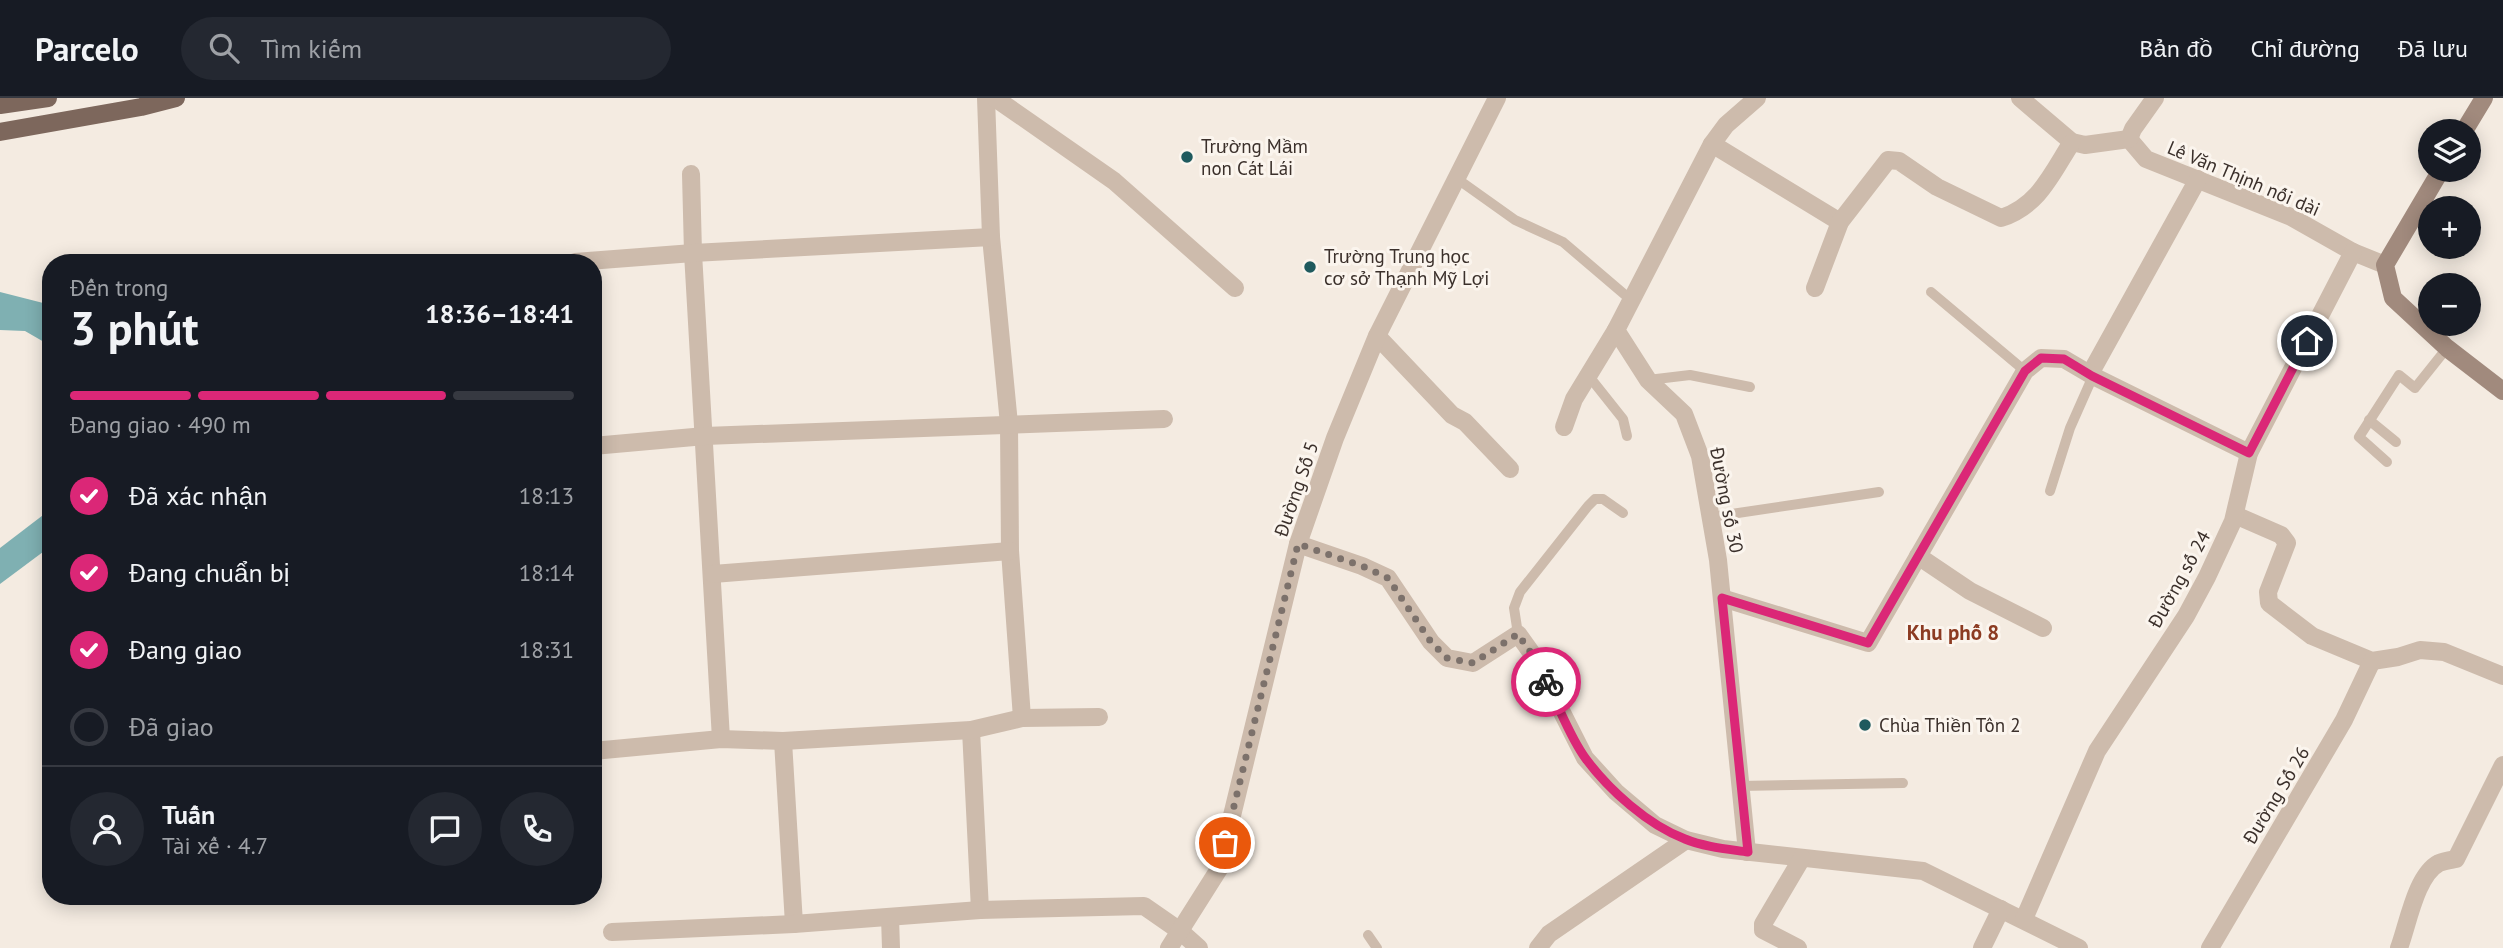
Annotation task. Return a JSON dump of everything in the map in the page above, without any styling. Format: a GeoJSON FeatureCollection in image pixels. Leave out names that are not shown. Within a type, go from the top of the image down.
{"type":"FeatureCollection","features":[{"type":"Feature","properties":{"kind":"main road"},"geometry":{"type":"LineString","coordinates":[[0,105],[48,98]]}},
{"type":"Feature","properties":{"kind":"main road"},"geometry":{"type":"LineString","coordinates":[[0,132],[141,107],[176,98]]}},
{"type":"Feature","properties":{"kind":"street"},"geometry":{"type":"LineString","coordinates":[[986,98],[990,237],[1009,424],[1010,551],[1022,718]]}},
{"type":"Feature","properties":{"kind":"street"},"geometry":{"type":"LineString","coordinates":[[995,98],[1114,181],[1235,288]]}},
{"type":"Feature","properties":{"kind":"street","name":"Đường Số 5"},"geometry":{"type":"LineString","coordinates":[[1169,948],[1219,869],[1298,544],[1335,438],[1377,336],[1497,98]]}},
{"type":"Feature","properties":{"kind":"street"},"geometry":{"type":"LineString","coordinates":[[1564,427],[1574,399],[1616,330],[1712,144],[1726,125],[1757,98]]}},
{"type":"Feature","properties":{"kind":"street"},"geometry":{"type":"LineString","coordinates":[[2020,98],[2072,142],[2085,145],[2129,139],[2155,98]]}},
{"type":"Feature","properties":{"kind":"street"},"geometry":{"type":"LineString","coordinates":[[2471,119],[2484,98]]}},
{"type":"Feature","properties":{"kind":"street","name":"Lê Văn Thịnh nối dài"},"geometry":{"type":"LineString","coordinates":[[2129,139],[2146,159],[2291,217],[2353,252],[2385,265]]}},
{"type":"Feature","properties":{"kind":"street"},"geometry":{"type":"LineString","coordinates":[[1815,288],[1840,222],[1888,160],[1899,161],[1937,187],[2001,218],[2020,212],[2041,192],[2072,142]]}},
{"type":"Feature","properties":{"kind":"street"},"geometry":{"type":"LineString","coordinates":[[1712,144],[1840,222]]}},
{"type":"Feature","properties":{"kind":"street"},"geometry":{"type":"LineString","coordinates":[[691,174],[721,739]]}},
{"type":"Feature","properties":{"kind":"street"},"geometry":{"type":"LineString","coordinates":[[2091,375],[2198,179]]}},
{"type":"Feature","properties":{"kind":"street"},"geometry":{"type":"LineString","coordinates":[[2434,182],[2385,265],[2393,298],[2447,348],[2503,391]]}},
{"type":"Feature","properties":{"kind":"street"},"geometry":{"type":"LineString","coordinates":[[602,260],[990,237]]}},
{"type":"Feature","properties":{"kind":"street","name":"Đường số 24"},"geometry":{"type":"LineString","coordinates":[[2024,919],[2097,751],[2186,615],[2207,577],[2235,515],[2249,453],[2353,252]]}},
{"type":"Feature","properties":{"kind":"street","name":"Đường số 30"},"geometry":{"type":"LineString","coordinates":[[1616,330],[1648,380],[1684,414],[1700,456],[1722,598],[1748,852]]}},
{"type":"Feature","properties":{"kind":"street"},"geometry":{"type":"LineString","coordinates":[[1377,336],[1452,415],[1465,422],[1510,469]]}},
{"type":"Feature","properties":{"kind":"street"},"geometry":{"type":"LineString","coordinates":[[1722,598],[1868,643],[2025,371],[2041,358],[2064,359],[2249,453]]}},
{"type":"Feature","properties":{"kind":"street"},"geometry":{"type":"LineString","coordinates":[[602,445],[705,436],[1164,419]]}},
{"type":"Feature","properties":{"kind":"street"},"geometry":{"type":"LineString","coordinates":[[2235,515],[2281,536],[2287,543],[2268,592],[2269,603],[2312,636],[2372,661],[2420,650],[2444,652],[2503,676]]}},
{"type":"Feature","properties":{"kind":"street"},"geometry":{"type":"LineString","coordinates":[[1298,544],[1388,578],[1431,642],[1447,658],[1473,663],[1518,634],[1533,656],[1585,758],[1616,792],[1655,825],[1686,840],[1723,849],[1923,871],[2079,948]]}},
{"type":"Feature","properties":{"kind":"street"},"geometry":{"type":"LineString","coordinates":[[713,574],[1010,551]]}},
{"type":"Feature","properties":{"kind":"street"},"geometry":{"type":"LineString","coordinates":[[1918,556],[1970,591],[2043,628]]}},
{"type":"Feature","properties":{"kind":"street","name":"Đường Số 26"},"geometry":{"type":"LineString","coordinates":[[2210,948],[2344,720],[2372,661]]}},
{"type":"Feature","properties":{"kind":"street"},"geometry":{"type":"LineString","coordinates":[[602,750],[721,739],[783,741],[971,730],[1022,718],[1099,717]]}},
{"type":"Feature","properties":{"kind":"street"},"geometry":{"type":"LineString","coordinates":[[971,730],[980,910]]}},
{"type":"Feature","properties":{"kind":"street"},"geometry":{"type":"LineString","coordinates":[[783,741],[794,924]]}},
{"type":"Feature","properties":{"kind":"street"},"geometry":{"type":"LineString","coordinates":[[2399,948],[2421,883],[2428,872],[2440,863],[2456,859],[2503,765]]}},
{"type":"Feature","properties":{"kind":"street"},"geometry":{"type":"LineString","coordinates":[[1538,948],[1549,934],[1686,840]]}},
{"type":"Feature","properties":{"kind":"street"},"geometry":{"type":"LineString","coordinates":[[1798,948],[1763,930],[1763,923],[1802,858]]}},
{"type":"Feature","properties":{"kind":"street"},"geometry":{"type":"LineString","coordinates":[[612,932],[794,924],[980,910],[1144,906],[1199,948]]}},
{"type":"Feature","properties":{"kind":"street"},"geometry":{"type":"LineString","coordinates":[[1982,948],[2001,909]]}},
{"type":"Feature","properties":{"kind":"street"},"geometry":{"type":"LineString","coordinates":[[890,917],[891,948]]}},
{"type":"Feature","properties":{"kind":"lane"},"geometry":{"type":"LineString","coordinates":[[1456,178],[1515,220],[1563,242],[1631,300]]}},
{"type":"Feature","properties":{"kind":"lane"},"geometry":{"type":"LineString","coordinates":[[1931,292],[2025,371]]}},
{"type":"Feature","properties":{"kind":"lane"},"geometry":{"type":"LineString","coordinates":[[2387,463],[2359,437],[2399,375],[2415,388],[2447,348]]}},
{"type":"Feature","properties":{"kind":"lane"},"geometry":{"type":"LineString","coordinates":[[1588,375],[1623,419],[1627,436]]}},
{"type":"Feature","properties":{"kind":"lane"},"geometry":{"type":"LineString","coordinates":[[1648,380],[1690,375],[1749,387]]}},
{"type":"Feature","properties":{"kind":"lane"},"geometry":{"type":"LineString","coordinates":[[2050,491],[2070,428],[2091,375]]}},
{"type":"Feature","properties":{"kind":"lane"},"geometry":{"type":"LineString","coordinates":[[2370,420],[2396,442]]}},
{"type":"Feature","properties":{"kind":"lane"},"geometry":{"type":"LineString","coordinates":[[1711,517],[1879,492]]}},
{"type":"Feature","properties":{"kind":"lane"},"geometry":{"type":"LineString","coordinates":[[1518,634],[1514,608],[1520,592],[1588,506],[1595,499],[1603,499],[1623,513]]}},
{"type":"Feature","properties":{"kind":"lane"},"geometry":{"type":"LineString","coordinates":[[1740,786],[1903,783]]}},
{"type":"Feature","properties":{"kind":"lane"},"geometry":{"type":"LineString","coordinates":[[1368,935],[1377,948]]}},
{"type":"Feature","properties":{"kind":"water"},"geometry":{"type":"Polygon","coordinates":[[[0,292],[42,303],[42,341],[25,331],[0,330],[0,292]]]}},
{"type":"Feature","properties":{"kind":"water"},"geometry":{"type":"Polygon","coordinates":[[[42,516],[42,553],[0,584],[0,548],[42,516]]]}},
{"type":"Feature","properties":{"kind":"way so far"},"geometry":{"type":"LineString","coordinates":[[1225,843],[1298,544],[1388,578],[1431,642],[1447,658],[1473,663],[1518,634],[1546,682]]}},
{"type":"Feature","properties":{"kind":"place","name":"Trường Mầm non Cát Lái"},"geometry":{"type":"Point","coordinates":[1187,157]}},
{"type":"Feature","properties":{"kind":"place","name":"Trường Trung học cơ sở Thạnh Mỹ Lợi"},"geometry":{"type":"Point","coordinates":[1310,267]}},
{"type":"Feature","properties":{"kind":"place","name":"Chùa Thiền Tôn 2"},"geometry":{"type":"Point","coordinates":[1865,725]}},
{"type":"Feature","properties":{"kind":"district","name":"Khu phố 8"},"geometry":{"type":"Point","coordinates":[1953,632]}},
{"type":"Feature","properties":{"kind":"route"},"geometry":{"type":"LineString","coordinates":[[1546,682],[1585,758],[1616,792],[1655,825],[1686,840],[1748,852],[1722,598],[1868,643],[2025,371],[2041,358],[2064,359],[2092,376],[2249,453],[2307,341]]}}]}
